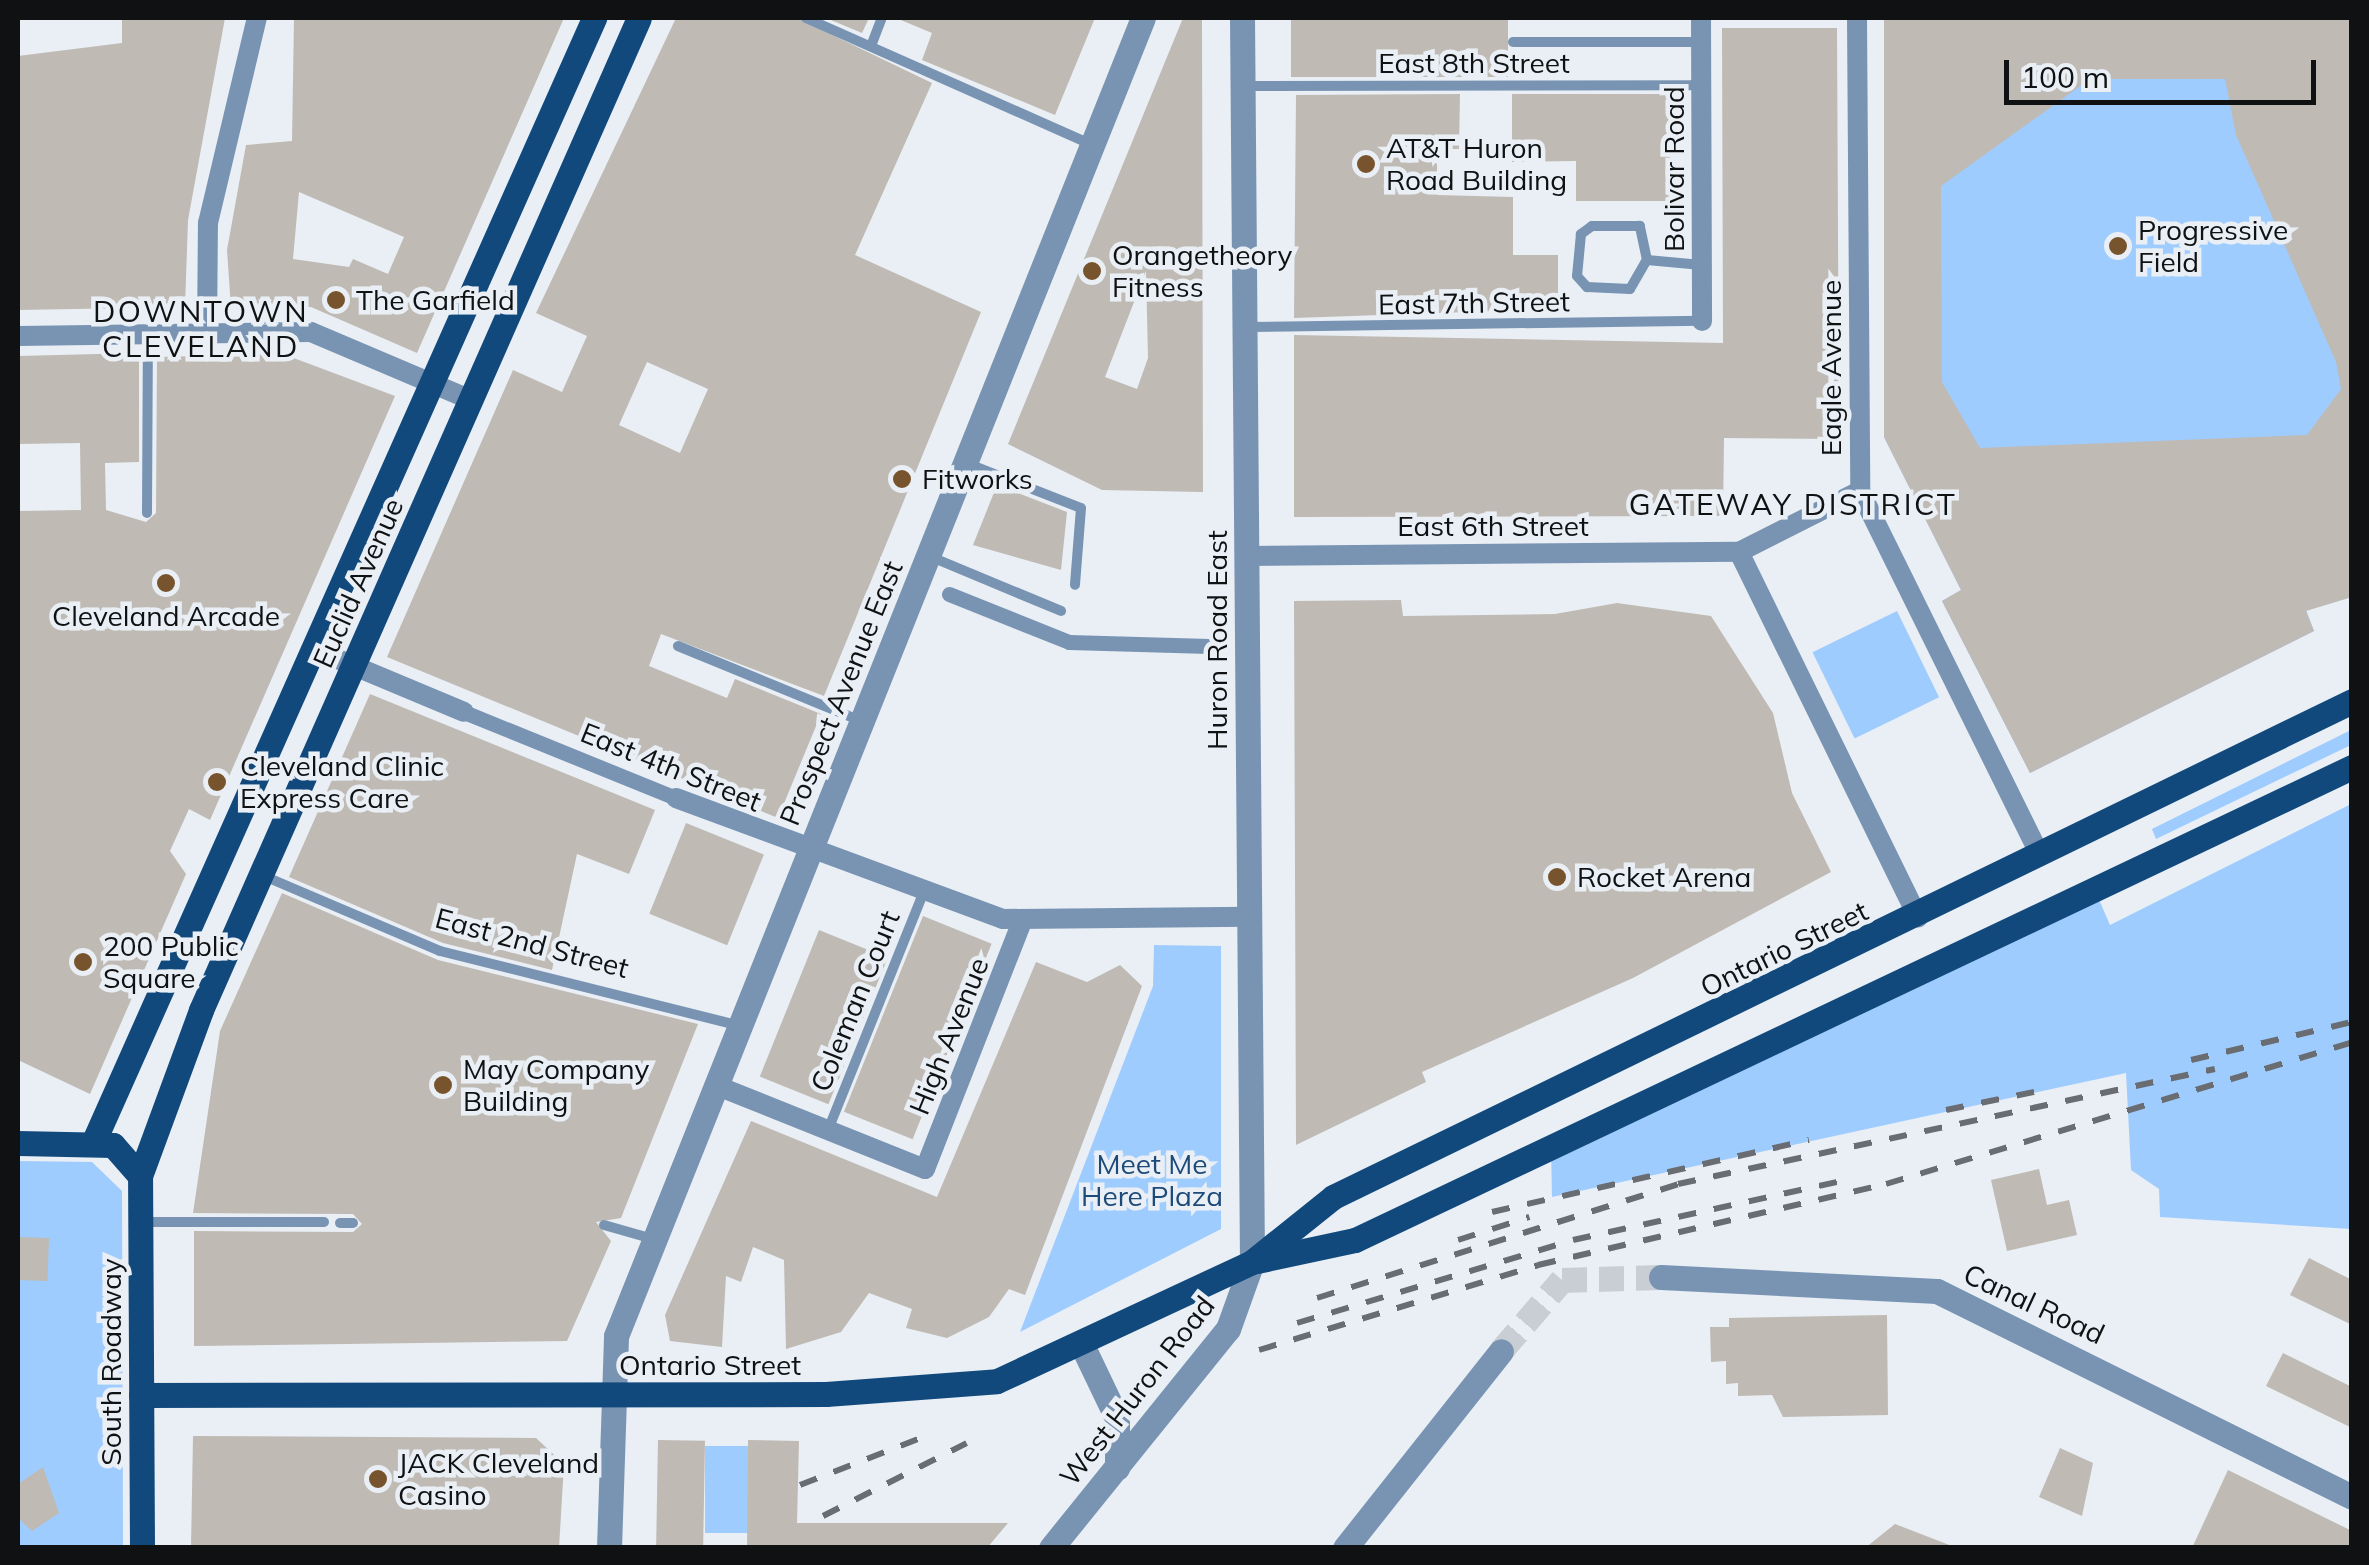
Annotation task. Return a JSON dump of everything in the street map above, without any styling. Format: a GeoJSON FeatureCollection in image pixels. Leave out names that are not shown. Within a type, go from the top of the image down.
{"type":"FeatureCollection","features":[{"type":"Feature","properties":{"kind":"main road","name":"Euclid Avenue"},"geometry":{"type":"LineString","coordinates":[[93,1143],[316,650],[594,18]]}},
{"type":"Feature","properties":{"kind":"main road","name":"Euclid Avenue"},"geometry":{"type":"LineString","coordinates":[[140,1176],[261,874],[639,18]]}},
{"type":"Feature","properties":{"kind":"main road","name":"Ontario Street"},"geometry":{"type":"LineString","coordinates":[[141,1396],[958,1391],[1082,1343],[1252,1262],[1333,1197],[1918,917],[2352,701]]}},
{"type":"Feature","properties":{"kind":"main road","name":"Ontario Street"},"geometry":{"type":"LineString","coordinates":[[1252,1262],[1356,1240],[2272,813],[2352,767]]}},
{"type":"Feature","properties":{"kind":"main road"},"geometry":{"type":"LineString","coordinates":[[2272,813],[2352,786]]}},
{"type":"Feature","properties":{"kind":"main road"},"geometry":{"type":"LineString","coordinates":[[18,1143],[93,1143],[120,1149],[140,1176]]}},
{"type":"Feature","properties":{"kind":"main road","name":"South Roadway"},"geometry":{"type":"LineString","coordinates":[[140,1176],[142,1548]]}},
{"type":"Feature","properties":{"kind":"street"},"geometry":{"type":"LineString","coordinates":[[207,333],[208,223],[256,18]]}},
{"type":"Feature","properties":{"kind":"street","name":"Prospect Avenue East"},"geometry":{"type":"LineString","coordinates":[[609,1548],[609,1395],[616,1336],[1143,18]]}},
{"type":"Feature","properties":{"kind":"street","name":"Huron Road East"},"geometry":{"type":"LineString","coordinates":[[1242,18],[1246,86],[1252,1262]]}},
{"type":"Feature","properties":{"kind":"street","name":"Bolivar Road"},"geometry":{"type":"LineString","coordinates":[[1701,18],[1702,322]]}},
{"type":"Feature","properties":{"kind":"street","name":"Eagle Avenue"},"geometry":{"type":"LineString","coordinates":[[1857,18],[1860,491],[2040,856]]}},
{"type":"Feature","properties":{"kind":"street"},"geometry":{"type":"LineString","coordinates":[[18,336],[311,332],[471,400]]}},
{"type":"Feature","properties":{"kind":"street","name":"East 6th Street"},"geometry":{"type":"LineString","coordinates":[[1247,556],[1739,552],[1860,491]]}},
{"type":"Feature","properties":{"kind":"street"},"geometry":{"type":"LineString","coordinates":[[1739,552],[1918,917]]}},
{"type":"Feature","properties":{"kind":"street"},"geometry":{"type":"LineString","coordinates":[[949,594],[1069,642],[1209,646]]}},
{"type":"Feature","properties":{"kind":"street","name":"East 4th Street"},"geometry":{"type":"LineString","coordinates":[[316,650],[809,851],[1022,922],[1249,917]]}},
{"type":"Feature","properties":{"kind":"street","name":"High Avenue"},"geometry":{"type":"LineString","coordinates":[[828,1131],[925,1169],[1022,922]]}},
{"type":"Feature","properties":{"kind":"street"},"geometry":{"type":"LineString","coordinates":[[715,1085],[828,1131]]}},
{"type":"Feature","properties":{"kind":"street","name":"West Huron Road"},"geometry":{"type":"LineString","coordinates":[[1051,1548],[1228,1329],[1252,1262]]}},
{"type":"Feature","properties":{"kind":"street","name":"Canal Road"},"geometry":{"type":"LineString","coordinates":[[1660,1277],[1936,1291],[2352,1497]]}},
{"type":"Feature","properties":{"kind":"street"},"geometry":{"type":"LineString","coordinates":[[1082,1343],[1117,1418],[1117,1468]]}},
{"type":"Feature","properties":{"kind":"street"},"geometry":{"type":"LineString","coordinates":[[1345,1548],[1501,1351]]}},
{"type":"Feature","properties":{"kind":"lane"},"geometry":{"type":"LineString","coordinates":[[806,18],[1092,145]]}},
{"type":"Feature","properties":{"kind":"lane"},"geometry":{"type":"LineString","coordinates":[[870,46],[882,18]]}},
{"type":"Feature","properties":{"kind":"lane"},"geometry":{"type":"LineString","coordinates":[[1514,42],[1702,42]]}},
{"type":"Feature","properties":{"kind":"lane","name":"East 8th Street"},"geometry":{"type":"LineString","coordinates":[[1246,86],[1702,84]]}},
{"type":"Feature","properties":{"kind":"lane"},"geometry":{"type":"LineString","coordinates":[[1592,226],[1640,226],[1647,260],[1630,289],[1587,287],[1578,276],[1581,234],[1592,226]]}},
{"type":"Feature","properties":{"kind":"lane"},"geometry":{"type":"LineString","coordinates":[[1647,260],[1702,265]]}},
{"type":"Feature","properties":{"kind":"lane","name":"East 7th Street"},"geometry":{"type":"LineString","coordinates":[[1247,327],[1702,322]]}},
{"type":"Feature","properties":{"kind":"lane"},"geometry":{"type":"LineString","coordinates":[[147,513],[148,334]]}},
{"type":"Feature","properties":{"kind":"lane"},"geometry":{"type":"LineString","coordinates":[[966,462],[1081,508],[1075,585]]}},
{"type":"Feature","properties":{"kind":"lane"},"geometry":{"type":"LineString","coordinates":[[928,556],[1061,610]]}},
{"type":"Feature","properties":{"kind":"lane"},"geometry":{"type":"LineString","coordinates":[[678,646],[862,721]]}},
{"type":"Feature","properties":{"kind":"lane","name":"East 2nd Street"},"geometry":{"type":"LineString","coordinates":[[261,874],[440,951],[738,1025]]}},
{"type":"Feature","properties":{"kind":"lane","name":"Coleman Court"},"geometry":{"type":"LineString","coordinates":[[828,1131],[925,888]]}},
{"type":"Feature","properties":{"kind":"lane"},"geometry":{"type":"LineString","coordinates":[[140,1222],[324,1222]]}},
{"type":"Feature","properties":{"kind":"lane"},"geometry":{"type":"LineString","coordinates":[[340,1222],[354,1223]]}},
{"type":"Feature","properties":{"kind":"lane"},"geometry":{"type":"LineString","coordinates":[[604,1224],[654,1239]]}},
{"type":"Feature","properties":{"kind":"green space","name":"Progressive Field"},"geometry":{"type":"Polygon","coordinates":[[[1884,18],[2351,18],[2351,597],[2306,610],[2314,631],[2030,773],[1942,601],[1961,590],[1884,437],[1884,18]]]}},
{"type":"Feature","properties":{"kind":"green space"},"geometry":{"type":"Polygon","coordinates":[[[1897,611],[1939,697],[1855,738],[1813,652],[1897,611]]]}},
{"type":"Feature","properties":{"kind":"green space"},"geometry":{"type":"Polygon","coordinates":[[[2351,730],[2351,745],[2156,839],[2152,829],[2351,730]]]}},
{"type":"Feature","properties":{"kind":"green space"},"geometry":{"type":"Polygon","coordinates":[[[2351,804],[2351,1229],[2160,1217],[2159,1189],[2131,1170],[2126,1073],[1552,1197],[1551,1149],[2097,895],[2110,925],[2351,804]]]}},
{"type":"Feature","properties":{"kind":"green space","name":"Meet Me Here Plaza"},"geometry":{"type":"Polygon","coordinates":[[[1154,945],[1221,946],[1221,1229],[1020,1332],[1153,986],[1154,945]]]}},
{"type":"Feature","properties":{"kind":"green space"},"geometry":{"type":"Polygon","coordinates":[[[18,1161],[92,1162],[122,1191],[123,1547],[18,1547],[18,1161]]]}},
{"type":"Feature","properties":{"kind":"green space"},"geometry":{"type":"Polygon","coordinates":[[[705,1446],[748,1446],[748,1533],[705,1533],[705,1446]]]}},
{"type":"Feature","properties":{"kind":"building"},"geometry":{"type":"Polygon","coordinates":[[[122,18],[225,18],[188,220],[185,307],[18,310],[18,56],[122,43],[122,18]]]}},
{"type":"Feature","properties":{"kind":"building"},"geometry":{"type":"Polygon","coordinates":[[[294,18],[564,18],[417,353],[311,307],[231,308],[227,250],[246,145],[292,141],[294,18]],[[299,192],[293,259],[349,267],[353,259],[388,274],[404,237],[299,192]]]}},
{"type":"Feature","properties":{"kind":"building"},"geometry":{"type":"Polygon","coordinates":[[[676,18],[797,18],[932,83],[855,255],[981,312],[824,696],[661,634],[649,666],[727,698],[735,679],[821,714],[778,818],[387,657],[513,370],[562,392],[587,336],[536,313],[676,18]],[[647,362],[619,425],[680,453],[708,389],[647,362]]]}},
{"type":"Feature","properties":{"kind":"building"},"geometry":{"type":"Polygon","coordinates":[[[826,18],[869,18],[862,33],[826,18]]]}},
{"type":"Feature","properties":{"kind":"building"},"geometry":{"type":"Polygon","coordinates":[[[896,18],[1095,18],[1055,115],[922,60],[932,33],[896,18]]]}},
{"type":"Feature","properties":{"kind":"building"},"geometry":{"type":"Polygon","coordinates":[[[1183,18],[1202,18],[1203,492],[1102,490],[1008,444],[1183,18]],[[1146,271],[1105,377],[1137,389],[1148,358],[1146,271]]]}},
{"type":"Feature","properties":{"kind":"building"},"geometry":{"type":"Polygon","coordinates":[[[1291,18],[1508,18],[1508,77],[1291,77],[1291,18]]]}},
{"type":"Feature","properties":{"kind":"building","name":"Progressive Field"},"geometry":{"type":"Polygon","coordinates":[[[1884,18],[2352,18],[2352,597],[2306,611],[2314,631],[2030,773],[1942,601],[1961,590],[1884,437],[1884,18]],[[2090,79],[1941,186],[1942,382],[1980,448],[2307,435],[2341,389],[2336,362],[2236,135],[2225,79],[2090,79]]]}},
{"type":"Feature","properties":{"kind":"building"},"geometry":{"type":"Polygon","coordinates":[[[1722,28],[1837,28],[1839,439],[1724,438],[1723,516],[1294,517],[1294,335],[1723,343],[1722,28]]]}},
{"type":"Feature","properties":{"kind":"building"},"geometry":{"type":"Polygon","coordinates":[[[1460,94],[1459,149],[1437,149],[1437,195],[1513,197],[1513,255],[1558,255],[1558,309],[1294,318],[1296,95],[1460,94]]]}},
{"type":"Feature","properties":{"kind":"building"},"geometry":{"type":"Polygon","coordinates":[[[1512,94],[1670,94],[1670,201],[1576,201],[1576,161],[1512,162],[1512,94]]]}},
{"type":"Feature","properties":{"kind":"building"},"geometry":{"type":"Polygon","coordinates":[[[139,353],[139,462],[105,463],[106,510],[146,522],[156,513],[157,357],[283,354],[395,396],[210,820],[189,809],[170,851],[186,874],[90,1094],[18,1060],[18,511],[81,510],[80,443],[18,444],[18,356],[139,353]]]}},
{"type":"Feature","properties":{"kind":"building"},"geometry":{"type":"Polygon","coordinates":[[[997,485],[1067,512],[1061,570],[973,545],[997,485]]]}},
{"type":"Feature","properties":{"kind":"building","name":"Rocket Arena"},"geometry":{"type":"Polygon","coordinates":[[[1401,600],[1403,616],[1555,614],[1617,603],[1711,616],[1773,713],[1792,793],[1831,872],[1633,978],[1422,1072],[1426,1082],[1296,1145],[1294,601],[1401,600]]]}},
{"type":"Feature","properties":{"kind":"building"},"geometry":{"type":"Polygon","coordinates":[[[370,694],[655,810],[629,874],[577,854],[552,970],[443,943],[289,877],[370,694]]]}},
{"type":"Feature","properties":{"kind":"building"},"geometry":{"type":"Polygon","coordinates":[[[686,823],[764,854],[727,945],[649,914],[686,823]]]}},
{"type":"Feature","properties":{"kind":"building"},"geometry":{"type":"Polygon","coordinates":[[[282,893],[438,960],[698,1024],[621,1218],[596,1222],[611,1241],[567,1341],[194,1346],[194,1231],[353,1232],[362,1224],[353,1214],[193,1213],[220,1031],[282,893]]]}},
{"type":"Feature","properties":{"kind":"building"},"geometry":{"type":"Polygon","coordinates":[[[923,916],[992,944],[913,1139],[844,1112],[923,916]]]}},
{"type":"Feature","properties":{"kind":"building"},"geometry":{"type":"Polygon","coordinates":[[[819,930],[888,958],[828,1104],[760,1076],[819,930]]]}},
{"type":"Feature","properties":{"kind":"building"},"geometry":{"type":"Polygon","coordinates":[[[1036,962],[1087,982],[1120,965],[1142,986],[1025,1295],[1009,1289],[989,1317],[947,1338],[906,1328],[912,1309],[869,1293],[841,1332],[786,1349],[784,1260],[753,1247],[741,1282],[726,1276],[722,1347],[670,1341],[665,1315],[751,1121],[937,1197],[1036,962]]]}},
{"type":"Feature","properties":{"kind":"building"},"geometry":{"type":"Polygon","coordinates":[[[2039,1169],[2047,1205],[2069,1200],[2077,1235],[2007,1251],[1991,1180],[2039,1169]]]}},
{"type":"Feature","properties":{"kind":"building"},"geometry":{"type":"Polygon","coordinates":[[[18,1237],[49,1238],[47,1281],[18,1280],[18,1237]]]}},
{"type":"Feature","properties":{"kind":"building"},"geometry":{"type":"Polygon","coordinates":[[[2309,1258],[2352,1280],[2352,1325],[2290,1295],[2309,1258]]]}},
{"type":"Feature","properties":{"kind":"building"},"geometry":{"type":"Polygon","coordinates":[[[1887,1315],[1888,1415],[1783,1417],[1772,1395],[1738,1396],[1738,1383],[1726,1384],[1726,1361],[1711,1362],[1710,1327],[1729,1327],[1729,1318],[1887,1315]]]}},
{"type":"Feature","properties":{"kind":"building"},"geometry":{"type":"Polygon","coordinates":[[[2283,1353],[2352,1387],[2352,1428],[2266,1386],[2283,1353]]]}},
{"type":"Feature","properties":{"kind":"building","name":"JACK Cleveland Casino"},"geometry":{"type":"Polygon","coordinates":[[[193,1436],[536,1438],[564,1464],[559,1548],[191,1548],[193,1436]]]}},
{"type":"Feature","properties":{"kind":"building"},"geometry":{"type":"Polygon","coordinates":[[[658,1440],[705,1441],[703,1548],[656,1548],[658,1440]]]}},
{"type":"Feature","properties":{"kind":"building"},"geometry":{"type":"Polygon","coordinates":[[[748,1440],[799,1441],[797,1523],[1008,1523],[987,1548],[747,1548],[748,1440]]]}},
{"type":"Feature","properties":{"kind":"building"},"geometry":{"type":"Polygon","coordinates":[[[2060,1448],[2093,1463],[2082,1516],[2039,1497],[2060,1448]]]}},
{"type":"Feature","properties":{"kind":"building"},"geometry":{"type":"Polygon","coordinates":[[[43,1467],[59,1513],[32,1531],[18,1518],[18,1484],[43,1467]]]}},
{"type":"Feature","properties":{"kind":"building"},"geometry":{"type":"Polygon","coordinates":[[[2228,1470],[2352,1531],[2352,1548],[2192,1548],[2228,1470]]]}},
{"type":"Feature","properties":{"kind":"building"},"geometry":{"type":"Polygon","coordinates":[[[1895,1524],[1952,1546],[1952,1548],[1865,1548],[1895,1524]]]}},
{"type":"Feature","properties":{"kind":"tunnel"},"geometry":{"type":"LineString","coordinates":[[1501,1351],[1562,1280],[1661,1277]]}},
{"type":"Feature","properties":{"kind":"railway"},"geometry":{"type":"LineString","coordinates":[[2191,1060],[2352,1022]]}},
{"type":"Feature","properties":{"kind":"railway"},"geometry":{"type":"LineString","coordinates":[[1259,1350],[1538,1265],[1886,1184],[2352,1042]]}},
{"type":"Feature","properties":{"kind":"railway"},"geometry":{"type":"LineString","coordinates":[[1317,1298],[1678,1184],[2215,1069]]}},
{"type":"Feature","properties":{"kind":"railway"},"geometry":{"type":"LineString","coordinates":[[1946,1110],[2034,1092]]}},
{"type":"Feature","properties":{"kind":"railway"},"geometry":{"type":"LineString","coordinates":[[1492,1212],[1809,1140]]}},
{"type":"Feature","properties":{"kind":"railway"},"geometry":{"type":"LineString","coordinates":[[1297,1323],[1573,1240],[1845,1180]]}},
{"type":"Feature","properties":{"kind":"railway"},"geometry":{"type":"LineString","coordinates":[[1458,1240],[1529,1217]]}},
{"type":"Feature","properties":{"kind":"railway"},"geometry":{"type":"LineString","coordinates":[[800,1485],[926,1436]]}},
{"type":"Feature","properties":{"kind":"railway"},"geometry":{"type":"LineString","coordinates":[[823,1516],[967,1443]]}},
{"type":"Feature","properties":{"kind":"place","name":"AT&T Huron Road Building"},"geometry":{"type":"Point","coordinates":[1366,164]}},
{"type":"Feature","properties":{"kind":"place","name":"Progressive Field"},"geometry":{"type":"Point","coordinates":[2118,246]}},
{"type":"Feature","properties":{"kind":"place","name":"Orangetheory Fitness"},"geometry":{"type":"Point","coordinates":[1092,271]}},
{"type":"Feature","properties":{"kind":"place","name":"The Garfield"},"geometry":{"type":"Point","coordinates":[336,300]}},
{"type":"Feature","properties":{"kind":"place","name":"Fitworks"},"geometry":{"type":"Point","coordinates":[902,479]}},
{"type":"Feature","properties":{"kind":"place","name":"Cleveland Arcade"},"geometry":{"type":"Point","coordinates":[166,583]}},
{"type":"Feature","properties":{"kind":"place","name":"Cleveland Clinic Express Care"},"geometry":{"type":"Point","coordinates":[217,782]}},
{"type":"Feature","properties":{"kind":"place","name":"Rocket Arena"},"geometry":{"type":"Point","coordinates":[1557,877]}},
{"type":"Feature","properties":{"kind":"place","name":"200 Public Square"},"geometry":{"type":"Point","coordinates":[83,962]}},
{"type":"Feature","properties":{"kind":"place","name":"May Company Building"},"geometry":{"type":"Point","coordinates":[443,1085]}},
{"type":"Feature","properties":{"kind":"place","name":"JACK Cleveland Casino"},"geometry":{"type":"Point","coordinates":[378,1479]}},
{"type":"Feature","properties":{"kind":"district","name":"DOWNTOWN CLEVELAND"},"geometry":{"type":"Point","coordinates":[201,328]}},
{"type":"Feature","properties":{"kind":"district","name":"GATEWAY DISTRICT"},"geometry":{"type":"Point","coordinates":[1793,504]}}]}
